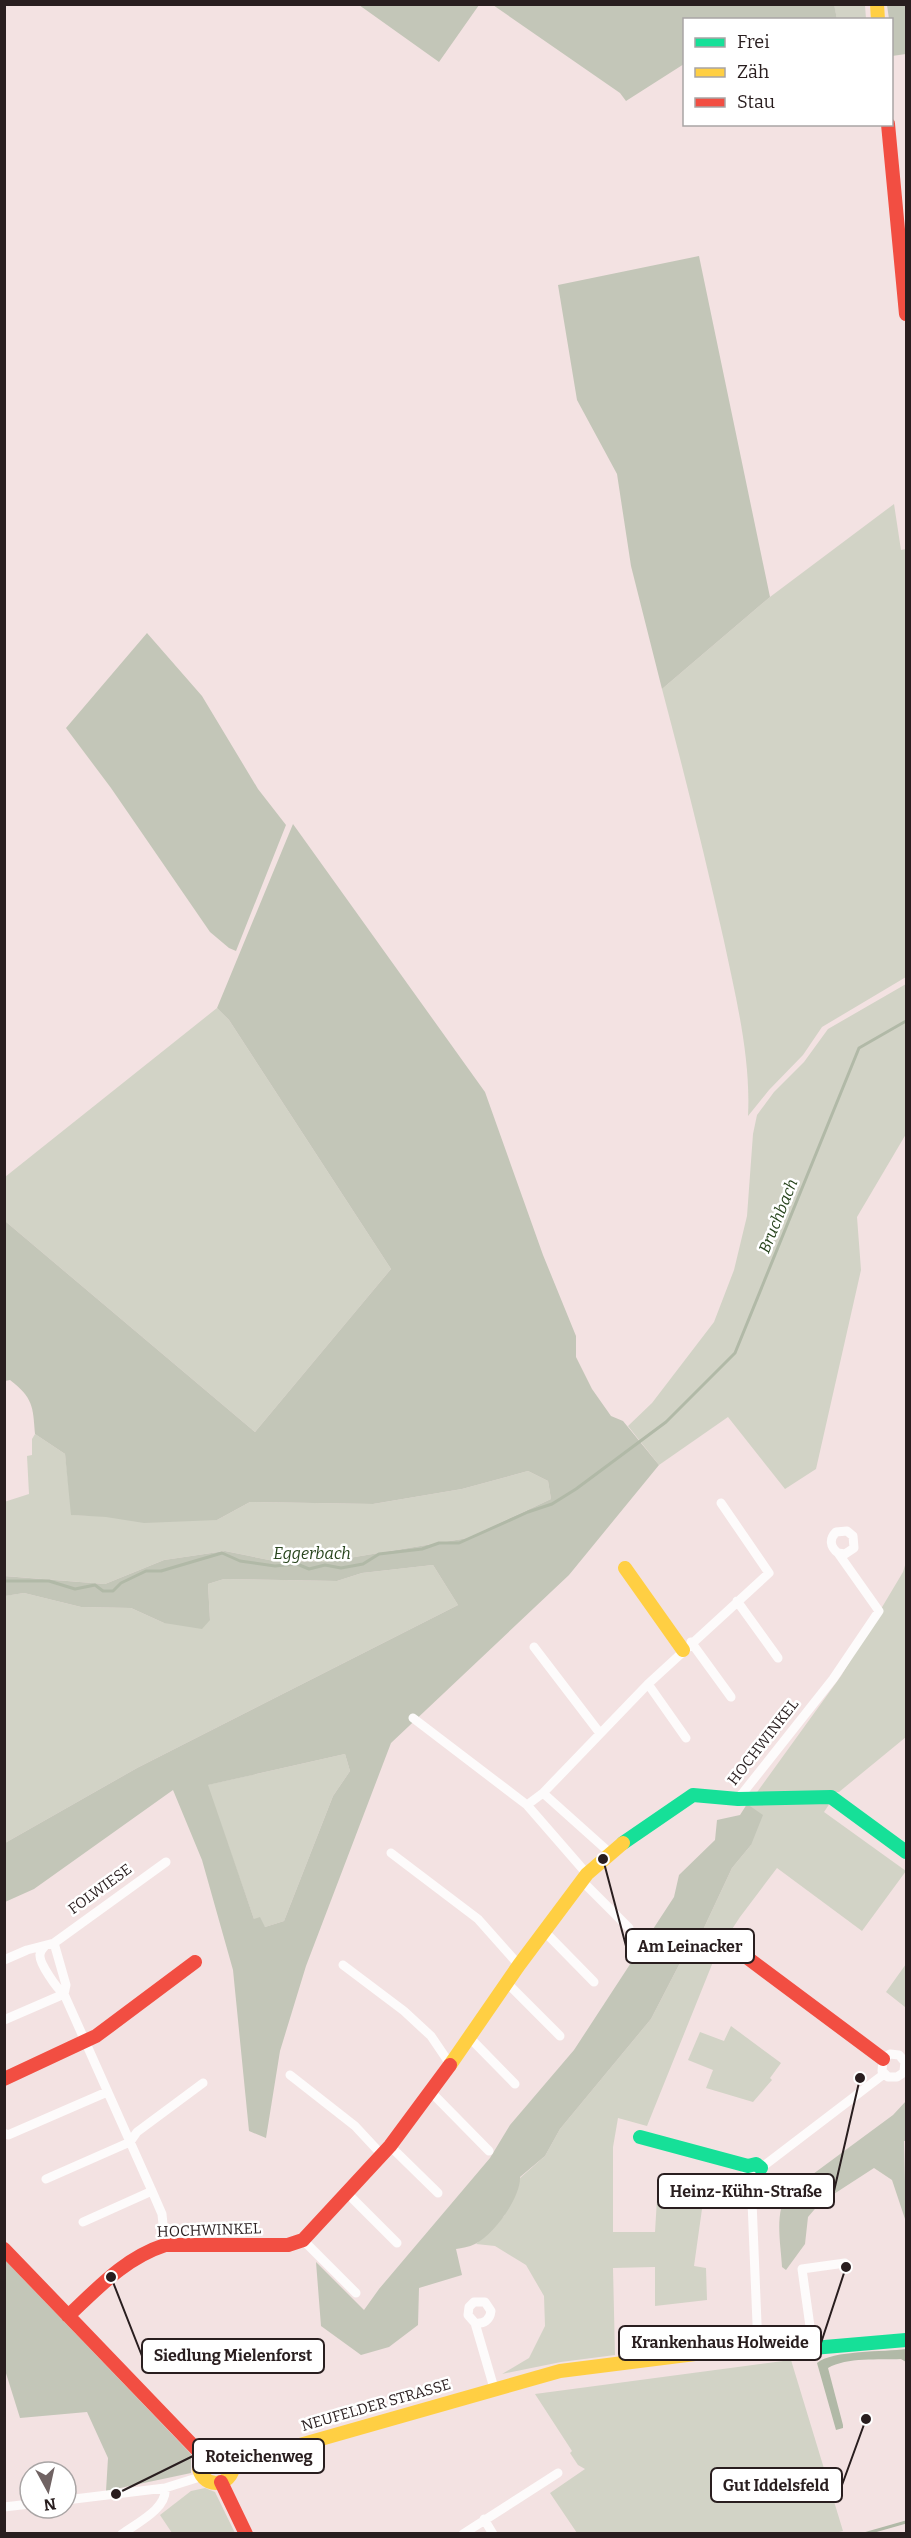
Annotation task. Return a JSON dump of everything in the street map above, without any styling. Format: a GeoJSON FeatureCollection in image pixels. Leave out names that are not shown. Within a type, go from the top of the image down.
{"type":"FeatureCollection","features":[{"type":"Feature","properties":{"kind":"street"},"geometry":{"type":"LineString","coordinates":[[888,126],[906,314]]}},
{"type":"Feature","properties":{"kind":"street"},"geometry":{"type":"LineString","coordinates":[[526,1805],[543,1793],[599,1732],[687,1646],[769,1573],[721,1503]]}},
{"type":"Feature","properties":{"kind":"street","name":"HOCHWINKEL"},"geometry":{"type":"LineString","coordinates":[[68,2316],[130,2260],[150,2248],[165,2245],[288,2245],[303,2240],[386,2151],[431,2092],[519,1965],[584,1877],[610,1853],[693,1795],[738,1799],[834,1679],[879,1611],[838,1553]]}},
{"type":"Feature","properties":{"kind":"street"},"geometry":{"type":"LineString","coordinates":[[625,1568],[731,1697]]}},
{"type":"Feature","properties":{"kind":"street"},"geometry":{"type":"LineString","coordinates":[[737,1601],[778,1658]]}},
{"type":"Feature","properties":{"kind":"street"},"geometry":{"type":"LineString","coordinates":[[534,1647],[599,1732]]}},
{"type":"Feature","properties":{"kind":"street"},"geometry":{"type":"LineString","coordinates":[[648,1684],[686,1737]]}},
{"type":"Feature","properties":{"kind":"street"},"geometry":{"type":"LineString","coordinates":[[413,1718],[526,1805],[629,1928]]}},
{"type":"Feature","properties":{"kind":"street"},"geometry":{"type":"LineString","coordinates":[[543,1793],[610,1853]]}},
{"type":"Feature","properties":{"kind":"street"},"geometry":{"type":"LineString","coordinates":[[738,1799],[831,1797],[906,1852]]}},
{"type":"Feature","properties":{"kind":"street"},"geometry":{"type":"LineString","coordinates":[[391,1853],[478,1919],[519,1965]]}},
{"type":"Feature","properties":{"kind":"street","name":"FOLWIESE"},"geometry":{"type":"LineString","coordinates":[[4,1960],[27,1950],[49,1945],[166,1862]]}},
{"type":"Feature","properties":{"kind":"street"},"geometry":{"type":"LineString","coordinates":[[544,1931],[594,1982]]}},
{"type":"Feature","properties":{"kind":"street"},"geometry":{"type":"LineString","coordinates":[[64,1994],[66,1985],[49,1945],[41,1951],[40,1960],[58,1990],[64,1994],[152,2191],[162,2214],[165,2245]]}},
{"type":"Feature","properties":{"kind":"street"},"geometry":{"type":"LineString","coordinates":[[737,1950],[883,2059]]}},
{"type":"Feature","properties":{"kind":"street"},"geometry":{"type":"LineString","coordinates":[[4,2079],[85,2043],[195,1962]]}},
{"type":"Feature","properties":{"kind":"street"},"geometry":{"type":"LineString","coordinates":[[343,1965],[404,2011],[430,2036],[450,2064]]}},
{"type":"Feature","properties":{"kind":"street"},"geometry":{"type":"LineString","coordinates":[[507,1983],[560,2036]]}},
{"type":"Feature","properties":{"kind":"street"},"geometry":{"type":"LineString","coordinates":[[4,2020],[64,1994]]}},
{"type":"Feature","properties":{"kind":"street"},"geometry":{"type":"LineString","coordinates":[[469,2037],[515,2084]]}},
{"type":"Feature","properties":{"kind":"street"},"geometry":{"type":"LineString","coordinates":[[890,2054],[899,2055],[905,2062],[905,2071],[897,2077],[888,2077],[881,2067],[883,2059],[890,2054]]}},
{"type":"Feature","properties":{"kind":"street"},"geometry":{"type":"LineString","coordinates":[[753,2170],[884,2074]]}},
{"type":"Feature","properties":{"kind":"street"},"geometry":{"type":"LineString","coordinates":[[290,2075],[438,2193]]}},
{"type":"Feature","properties":{"kind":"street"},"geometry":{"type":"LineString","coordinates":[[46,2179],[130,2142],[137,2132],[203,2083]]}},
{"type":"Feature","properties":{"kind":"street"},"geometry":{"type":"LineString","coordinates":[[4,2133],[8,2135],[107,2092]]}},
{"type":"Feature","properties":{"kind":"street"},"geometry":{"type":"LineString","coordinates":[[431,2092],[489,2151]]}},
{"type":"Feature","properties":{"kind":"street"},"geometry":{"type":"LineString","coordinates":[[640,2138],[753,2170]]}},
{"type":"Feature","properties":{"kind":"street"},"geometry":{"type":"LineString","coordinates":[[753,2170],[758,2348]]}},
{"type":"Feature","properties":{"kind":"street"},"geometry":{"type":"LineString","coordinates":[[83,2222],[152,2191]]}},
{"type":"Feature","properties":{"kind":"street"},"geometry":{"type":"LineString","coordinates":[[347,2193],[398,2243]]}},
{"type":"Feature","properties":{"kind":"street"},"geometry":{"type":"LineString","coordinates":[[303,2240],[356,2293]]}},
{"type":"Feature","properties":{"kind":"street"},"geometry":{"type":"LineString","coordinates":[[4,2248],[203,2456]]}},
{"type":"Feature","properties":{"kind":"street"},"geometry":{"type":"LineString","coordinates":[[813,2348],[802,2269],[845,2263]]}},
{"type":"Feature","properties":{"kind":"street"},"geometry":{"type":"LineString","coordinates":[[475,2323],[494,2388]]}},
{"type":"Feature","properties":{"kind":"street","name":"NEUFELDER STRASSE"},"geometry":{"type":"LineString","coordinates":[[233,2464],[560,2371],[758,2348],[813,2348],[906,2340]]}},
{"type":"Feature","properties":{"kind":"street"},"geometry":{"type":"LineString","coordinates":[[213,2450],[228,2454],[233,2464],[230,2475],[221,2482],[211,2482],[203,2476],[200,2466],[203,2456],[213,2450]]}},
{"type":"Feature","properties":{"kind":"street"},"geometry":{"type":"LineString","coordinates":[[463,2534],[558,2473]]}},
{"type":"Feature","properties":{"kind":"street"},"geometry":{"type":"LineString","coordinates":[[78,2498],[165,2487],[203,2476]]}},
{"type":"Feature","properties":{"kind":"street"},"geometry":{"type":"LineString","coordinates":[[221,2482],[246,2534]]}},
{"type":"Feature","properties":{"kind":"street"},"geometry":{"type":"LineString","coordinates":[[122,2534],[160,2504],[165,2487]]}},
{"type":"Feature","properties":{"kind":"street"},"geometry":{"type":"LineString","coordinates":[[484,2519],[493,2534]]}},
{"type":"Feature","properties":{"kind":"shaded area"},"geometry":{"type":"Polygon","coordinates":[[[834,4],[837,18],[683,18],[683,65],[626,101],[620,93],[493,5],[834,4]]]}},
{"type":"Feature","properties":{"kind":"shaded area"},"geometry":{"type":"Polygon","coordinates":[[[359,5],[479,5],[439,62],[359,5]]]}},
{"type":"Feature","properties":{"kind":"shaded area"},"geometry":{"type":"Polygon","coordinates":[[[834,5],[865,5],[866,18],[837,18],[834,5]]]}},
{"type":"Feature","properties":{"kind":"shaded area"},"geometry":{"type":"Polygon","coordinates":[[[887,5],[906,5],[906,54],[893,56],[893,18],[889,18],[887,5]]]}},
{"type":"Feature","properties":{"kind":"shaded area"},"geometry":{"type":"Polygon","coordinates":[[[699,256],[770,597],[662,689],[631,566],[617,474],[577,400],[558,285],[699,256]]]}},
{"type":"Feature","properties":{"kind":"shaded area"},"geometry":{"type":"Polygon","coordinates":[[[894,504],[901,550],[906,549],[906,977],[822,1027],[803,1055],[769,1090],[748,1116],[745,1050],[738,1006],[709,877],[662,689],[770,597],[894,504]]]}},
{"type":"Feature","properties":{"kind":"shaded area"},"geometry":{"type":"Polygon","coordinates":[[[147,633],[202,696],[258,789],[286,825],[236,951],[210,932],[111,788],[66,728],[147,633]]]}},
{"type":"Feature","properties":{"kind":"shaded area"},"geometry":{"type":"Polygon","coordinates":[[[293,824],[485,1092],[543,1255],[576,1336],[576,1357],[592,1389],[611,1416],[623,1421],[659,1465],[569,1575],[391,1743],[306,1966],[280,2051],[266,2138],[249,2131],[233,1970],[202,1860],[173,1790],[34,1889],[5,1902],[5,1843],[137,1768],[458,1605],[433,1565],[362,1573],[337,1581],[224,1579],[208,1584],[210,1620],[202,1629],[164,1623],[131,1608],[81,1607],[24,1593],[5,1596],[4,1576],[105,1584],[164,1560],[225,1551],[274,1561],[325,1562],[468,1538],[551,1499],[548,1481],[528,1471],[462,1489],[373,1504],[250,1502],[217,1520],[144,1523],[106,1517],[71,1515],[65,1454],[35,1434],[30,1403],[23,1392],[10,1380],[5,1381],[5,1221],[255,1432],[391,1269],[229,1020],[217,1008],[293,824]],[[345,1754],[208,1785],[254,1919],[260,1917],[265,1927],[284,1921],[333,1796],[350,1771],[345,1754]]]}},
{"type":"Feature","properties":{"kind":"shaded area"},"geometry":{"type":"Polygon","coordinates":[[[906,984],[906,1134],[857,1217],[861,1270],[816,1469],[785,1489],[728,1417],[659,1465],[628,1426],[652,1403],[714,1322],[734,1270],[747,1216],[753,1134],[757,1115],[774,1092],[804,1062],[828,1029],[906,984]]]}},
{"type":"Feature","properties":{"kind":"shaded area"},"geometry":{"type":"Polygon","coordinates":[[[217,1008],[229,1020],[391,1269],[255,1432],[5,1221],[5,1177],[217,1008]]]}},
{"type":"Feature","properties":{"kind":"shaded area"},"geometry":{"type":"Polygon","coordinates":[[[35,1434],[65,1454],[72,1515],[217,1520],[250,1502],[373,1504],[462,1489],[528,1471],[548,1481],[551,1499],[468,1538],[325,1562],[274,1561],[225,1551],[164,1560],[105,1584],[5,1576],[4,1502],[29,1494],[27,1456],[32,1455],[32,1439],[35,1434]]]}},
{"type":"Feature","properties":{"kind":"shaded area"},"geometry":{"type":"Polygon","coordinates":[[[906,1562],[906,1737],[839,1792],[755,1795],[841,1676],[903,1572],[906,1562]]]}},
{"type":"Feature","properties":{"kind":"shaded area"},"geometry":{"type":"Polygon","coordinates":[[[433,1565],[458,1605],[137,1768],[5,1843],[4,1596],[24,1593],[81,1607],[131,1608],[164,1623],[210,1620],[208,1584],[224,1579],[337,1581],[362,1573],[433,1565]]]}},
{"type":"Feature","properties":{"kind":"shaded area"},"geometry":{"type":"Polygon","coordinates":[[[345,1754],[350,1771],[333,1796],[284,1921],[265,1927],[254,1919],[207,1785],[345,1754]]]}},
{"type":"Feature","properties":{"kind":"shaded area"},"geometry":{"type":"Polygon","coordinates":[[[830,1803],[824,1812],[906,1871],[862,1931],[777,1868],[717,1952],[647,2126],[618,2118],[613,2147],[613,2232],[655,2232],[657,2199],[702,2209],[694,2266],[706,2268],[707,2300],[655,2306],[655,2267],[613,2268],[615,2355],[561,2362],[502,2374],[529,2358],[545,2326],[544,2296],[526,2265],[495,2246],[476,2244],[504,2216],[520,2178],[545,2156],[560,2129],[651,2019],[681,1961],[702,1932],[732,1868],[751,1845],[747,1804],[830,1803]]]}},
{"type":"Feature","properties":{"kind":"shaded area"},"geometry":{"type":"Polygon","coordinates":[[[747,1804],[763,1815],[751,1845],[732,1868],[702,1932],[681,1961],[651,2019],[560,2129],[545,2156],[520,2177],[519,2186],[511,2205],[490,2233],[475,2244],[456,2249],[462,2275],[419,2288],[418,2325],[389,2347],[361,2355],[321,2326],[316,2262],[364,2310],[379,2289],[490,2158],[510,2125],[574,2050],[674,1897],[679,1875],[715,1840],[717,1820],[740,1815],[747,1804]]]}},
{"type":"Feature","properties":{"kind":"shaded area"},"geometry":{"type":"Polygon","coordinates":[[[906,1964],[906,2006],[905,2007],[886,1992],[906,1964]]]}},
{"type":"Feature","properties":{"kind":"shaded area"},"geometry":{"type":"Polygon","coordinates":[[[731,2026],[781,2063],[770,2078],[772,2080],[753,2102],[706,2088],[713,2070],[688,2060],[700,2032],[724,2041],[731,2026]]]}},
{"type":"Feature","properties":{"kind":"shaded area"},"geometry":{"type":"Polygon","coordinates":[[[906,2101],[906,2141],[904,2141],[906,2222],[892,2180],[874,2168],[820,2203],[808,2217],[805,2244],[786,2270],[782,2267],[780,2238],[781,2207],[785,2198],[790,2191],[893,2115],[906,2101]]]}},
{"type":"Feature","properties":{"kind":"shaded area"},"geometry":{"type":"Polygon","coordinates":[[[4,2259],[191,2454],[191,2473],[106,2491],[108,2458],[87,2412],[20,2418],[5,2370],[4,2259]]]}},
{"type":"Feature","properties":{"kind":"shaded area"},"geometry":{"type":"Polygon","coordinates":[[[906,2349],[906,2362],[901,2359],[863,2360],[844,2362],[828,2368],[843,2425],[843,2428],[836,2430],[817,2363],[846,2354],[906,2349]]]}},
{"type":"Feature","properties":{"kind":"shaded area"},"geometry":{"type":"Polygon","coordinates":[[[791,2360],[843,2531],[831,2534],[577,2533],[550,2493],[585,2469],[578,2465],[570,2453],[572,2451],[535,2394],[791,2360]]]}},
{"type":"Feature","properties":{"kind":"shaded area"},"geometry":{"type":"Polygon","coordinates":[[[205,2488],[215,2492],[235,2533],[172,2533],[160,2515],[191,2491],[205,2488]]]}},
{"type":"Feature","properties":{"kind":"waterway","name":"Eggerbach"},"geometry":{"type":"LineString","coordinates":[[4,1581],[49,1581],[75,1589],[95,1585],[103,1591],[113,1591],[121,1583],[146,1571],[161,1571],[222,1553],[240,1561],[275,1566],[297,1564],[309,1569],[325,1565],[341,1568],[363,1564],[379,1554],[422,1549],[439,1543],[459,1543],[528,1512],[552,1504],[576,1489],[666,1422],[735,1353],[859,1048],[906,1021]]}},
{"type":"Feature","properties":{"kind":"waterway"},"geometry":{"type":"LineString","coordinates":[[864,2534],[906,2522]]}},
{"type":"Feature","properties":{"kind":"traffic: fast"},"geometry":{"type":"LineString","coordinates":[[623,1843],[693,1795],[738,1799],[831,1797],[906,1852]]}},
{"type":"Feature","properties":{"kind":"traffic: fast"},"geometry":{"type":"LineString","coordinates":[[640,2137],[748,2166],[756,2164],[761,2168]]}},
{"type":"Feature","properties":{"kind":"traffic: fast"},"geometry":{"type":"LineString","coordinates":[[695,2354],[758,2348],[813,2348],[906,2340]]}},
{"type":"Feature","properties":{"kind":"traffic: slow"},"geometry":{"type":"LineString","coordinates":[[877,4],[878,18]]}},
{"type":"Feature","properties":{"kind":"traffic: slow"},"geometry":{"type":"LineString","coordinates":[[625,1568],[683,1650]]}},
{"type":"Feature","properties":{"kind":"traffic: slow"},"geometry":{"type":"LineString","coordinates":[[450,2065],[519,1965],[587,1874],[623,1843]]}},
{"type":"Feature","properties":{"kind":"traffic: slow"},"geometry":{"type":"LineString","coordinates":[[233,2464],[560,2371],[695,2354]]}},
{"type":"Feature","properties":{"kind":"traffic: slow"},"geometry":{"type":"LineString","coordinates":[[216,2449],[228,2454],[233,2466],[228,2478],[216,2483],[204,2478],[199,2466],[204,2454],[216,2449]]}},
{"type":"Feature","properties":{"kind":"traffic: jam"},"geometry":{"type":"LineString","coordinates":[[888,126],[906,314]]}},
{"type":"Feature","properties":{"kind":"traffic: jam"},"geometry":{"type":"LineString","coordinates":[[737,1950],[883,2059]]}},
{"type":"Feature","properties":{"kind":"traffic: jam"},"geometry":{"type":"LineString","coordinates":[[4,2079],[96,2036],[195,1962]]}},
{"type":"Feature","properties":{"kind":"traffic: jam"},"geometry":{"type":"LineString","coordinates":[[68,2316],[125,2266],[165,2245],[288,2245],[303,2240],[390,2146],[450,2065]]}},
{"type":"Feature","properties":{"kind":"traffic: jam"},"geometry":{"type":"LineString","coordinates":[[4,2249],[203,2456]]}},
{"type":"Feature","properties":{"kind":"traffic: jam"},"geometry":{"type":"LineString","coordinates":[[221,2482],[246,2534]]}},
{"type":"Feature","properties":{"kind":"place","name":"Am Leinacker"},"geometry":{"type":"Point","coordinates":[603,1859]}},
{"type":"Feature","properties":{"kind":"place","name":"Heinz-Kühn-Straße"},"geometry":{"type":"Point","coordinates":[860,2078]}},
{"type":"Feature","properties":{"kind":"place","name":"Krankenhaus Holweide"},"geometry":{"type":"Point","coordinates":[846,2267]}},
{"type":"Feature","properties":{"kind":"place","name":"Siedlung Mielenforst"},"geometry":{"type":"Point","coordinates":[111,2277]}},
{"type":"Feature","properties":{"kind":"place","name":"Gut Iddelsfeld"},"geometry":{"type":"Point","coordinates":[866,2419]}},
{"type":"Feature","properties":{"kind":"place","name":"Roteichenweg"},"geometry":{"type":"Point","coordinates":[116,2494]}},
{"type":"Feature","properties":{"kind":"water label","name":"Bruchbach"},"geometry":{"type":"Point","coordinates":[778,1216]}}]}
